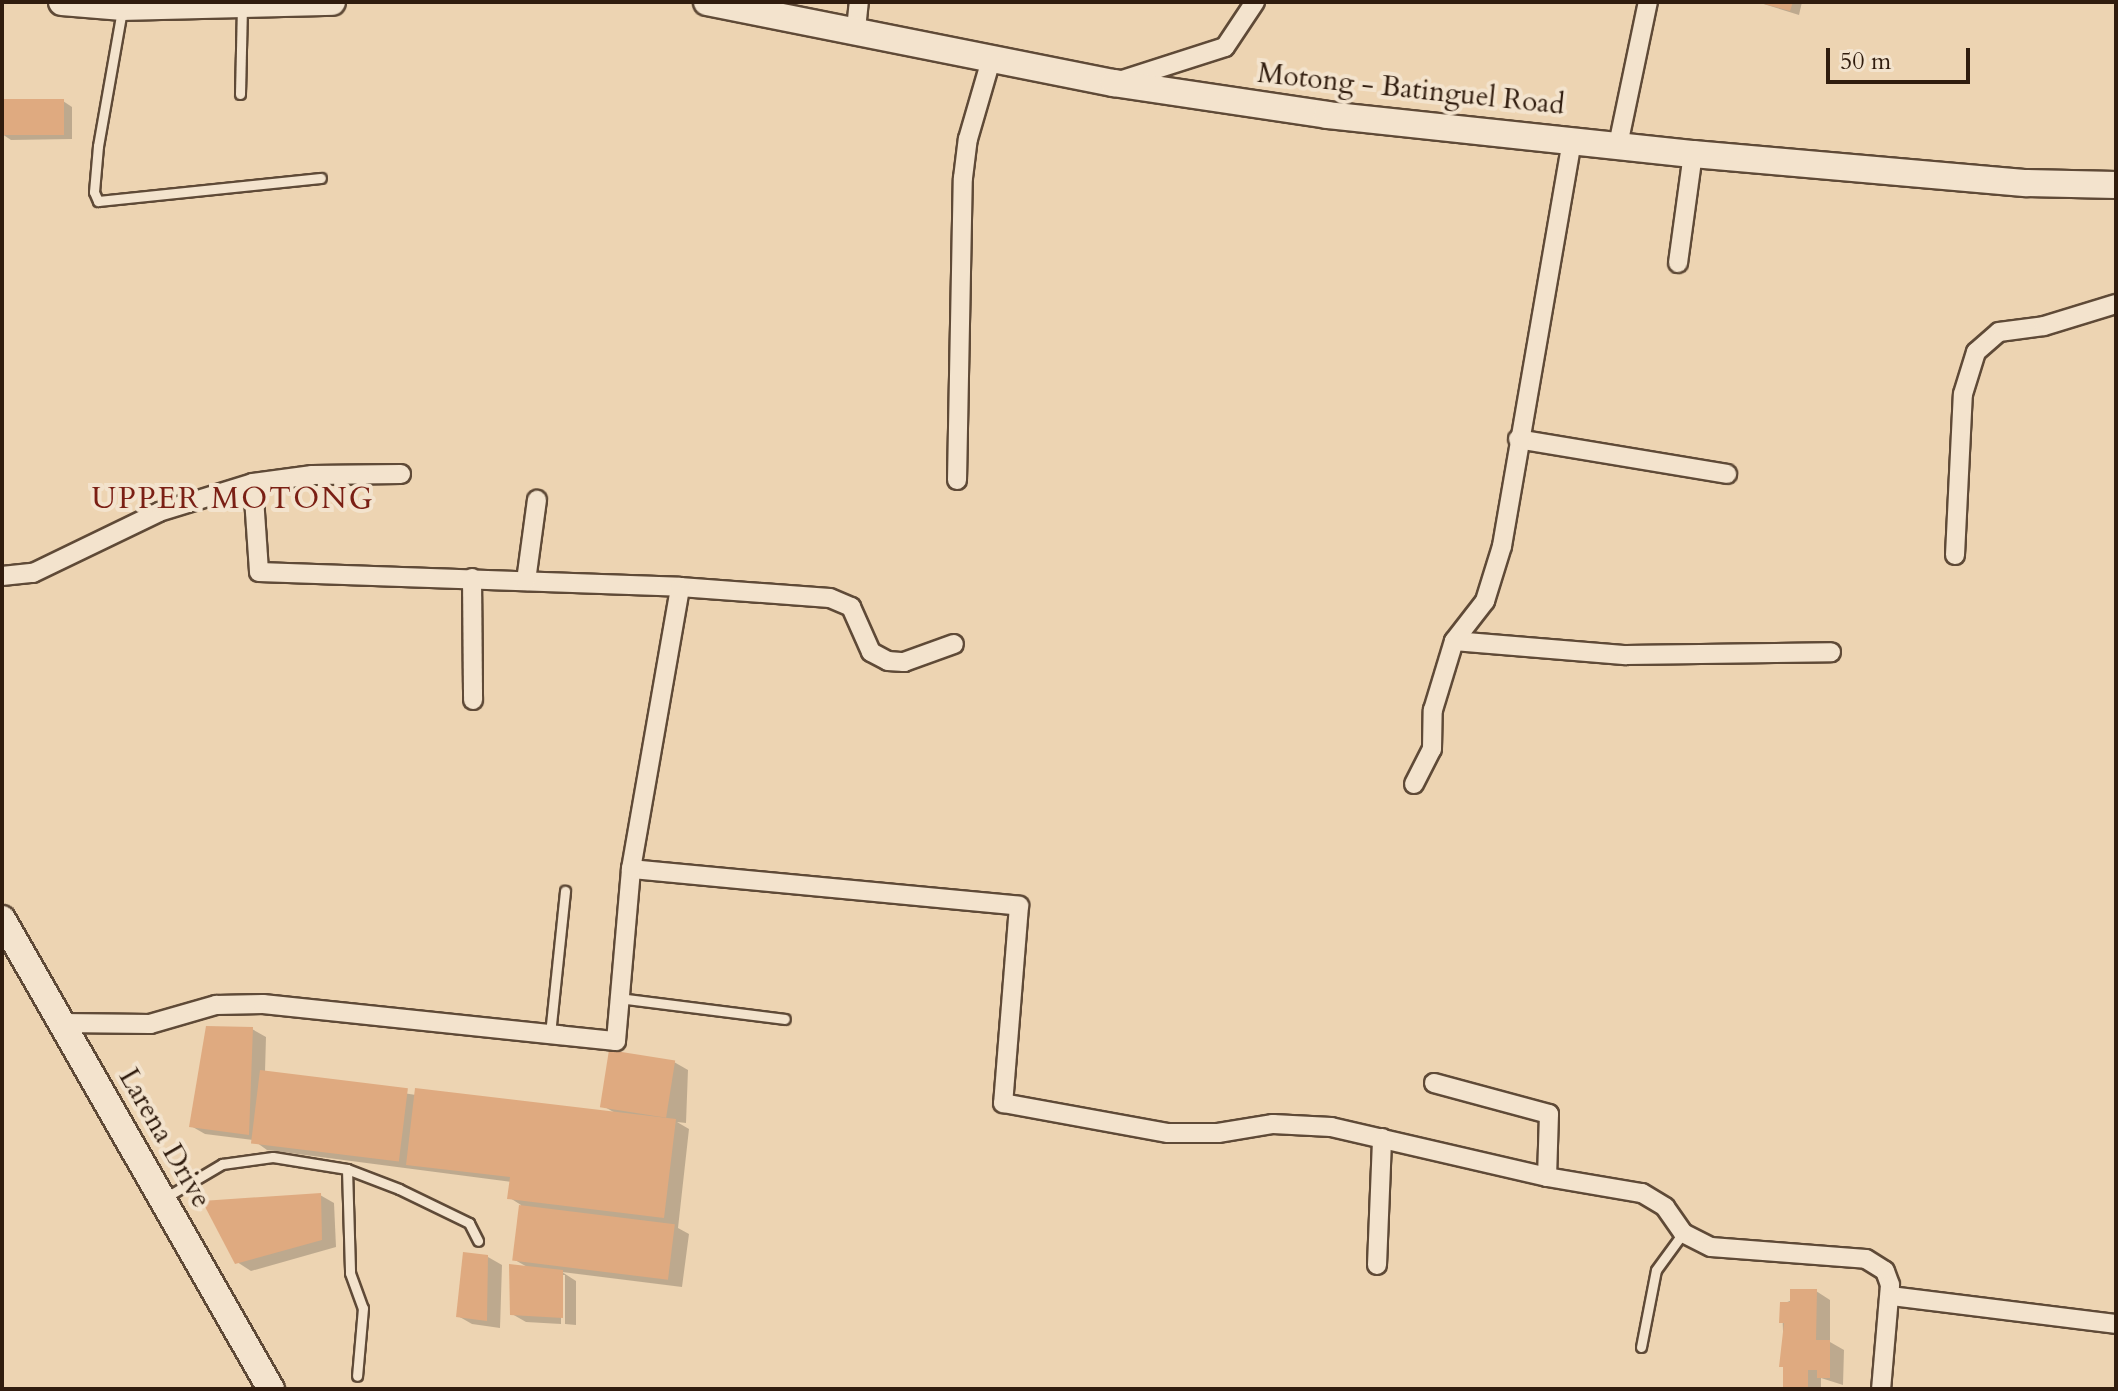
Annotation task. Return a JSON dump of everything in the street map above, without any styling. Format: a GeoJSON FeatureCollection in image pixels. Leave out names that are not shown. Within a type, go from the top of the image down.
{"type":"FeatureCollection","features":[{"type":"Feature","properties":{"kind":"street"},"geometry":{"type":"LineString","coordinates":[[62,2],[123,7],[332,2]]}},
{"type":"Feature","properties":{"kind":"street","name":"Motong - Batinguel Road"},"geometry":{"type":"LineString","coordinates":[[707,2],[856,29],[991,60],[1114,83],[1327,115],[1693,154],[2027,183],[2116,185]]}},
{"type":"Feature","properties":{"kind":"street"},"geometry":{"type":"LineString","coordinates":[[856,29],[859,2]]}},
{"type":"Feature","properties":{"kind":"street"},"geometry":{"type":"LineString","coordinates":[[1114,83],[1225,47],[1255,2]]}},
{"type":"Feature","properties":{"kind":"street"},"geometry":{"type":"LineString","coordinates":[[1618,145],[1648,2]]}},
{"type":"Feature","properties":{"kind":"street"},"geometry":{"type":"LineString","coordinates":[[957,480],[963,178],[968,139],[991,60]]}},
{"type":"Feature","properties":{"kind":"street"},"geometry":{"type":"LineString","coordinates":[[1414,784],[1432,749],[1433,710],[1454,641],[1485,601],[1493,578],[1572,140]]}},
{"type":"Feature","properties":{"kind":"street"},"geometry":{"type":"LineString","coordinates":[[1678,263],[1693,154]]}},
{"type":"Feature","properties":{"kind":"street"},"geometry":{"type":"LineString","coordinates":[[1955,555],[1963,394],[1976,352],[1999,332],[2044,326],[2116,304]]}},
{"type":"Feature","properties":{"kind":"street"},"geometry":{"type":"LineString","coordinates":[[1518,439],[1727,474]]}},
{"type":"Feature","properties":{"kind":"street"},"geometry":{"type":"LineString","coordinates":[[2,576],[53,565],[159,512],[253,483],[312,475],[401,474]]}},
{"type":"Feature","properties":{"kind":"street"},"geometry":{"type":"LineString","coordinates":[[253,483],[259,572],[680,587],[842,601],[851,607],[871,652],[888,661],[904,662],[954,644]]}},
{"type":"Feature","properties":{"kind":"street"},"geometry":{"type":"LineString","coordinates":[[526,581],[537,500]]}},
{"type":"Feature","properties":{"kind":"street"},"geometry":{"type":"LineString","coordinates":[[472,578],[473,700]]}},
{"type":"Feature","properties":{"kind":"street"},"geometry":{"type":"LineString","coordinates":[[62,1023],[150,1024],[216,1005],[250,1004],[616,1041],[631,869],[680,587]]}},
{"type":"Feature","properties":{"kind":"street"},"geometry":{"type":"LineString","coordinates":[[1454,641],[1669,656],[1831,652]]}},
{"type":"Feature","properties":{"kind":"street"},"geometry":{"type":"LineString","coordinates":[[631,869],[1019,906],[1003,1103],[1168,1133],[1304,1124],[1382,1138],[1547,1177],[1656,1198],[1683,1233],[1711,1247],[1866,1259],[1885,1271],[1891,1296],[1881,1389]]}},
{"type":"Feature","properties":{"kind":"street","name":"Larena Drive"},"geometry":{"type":"LineString","coordinates":[[2,919],[271,1389]]}},
{"type":"Feature","properties":{"kind":"street"},"geometry":{"type":"LineString","coordinates":[[1434,1083],[1549,1114],[1547,1177]]}},
{"type":"Feature","properties":{"kind":"street"},"geometry":{"type":"LineString","coordinates":[[1377,1265],[1382,1138]]}},
{"type":"Feature","properties":{"kind":"street"},"geometry":{"type":"LineString","coordinates":[[1891,1296],[2116,1324]]}},
{"type":"Feature","properties":{"kind":"lane"},"geometry":{"type":"LineString","coordinates":[[240,94],[242,4]]}},
{"type":"Feature","properties":{"kind":"lane"},"geometry":{"type":"LineString","coordinates":[[123,7],[97,157],[94,192],[98,201],[321,178]]}},
{"type":"Feature","properties":{"kind":"lane"},"geometry":{"type":"LineString","coordinates":[[550,1034],[565,891]]}},
{"type":"Feature","properties":{"kind":"lane"},"geometry":{"type":"LineString","coordinates":[[619,998],[785,1019]]}},
{"type":"Feature","properties":{"kind":"lane"},"geometry":{"type":"LineString","coordinates":[[162,1199],[222,1164],[273,1157],[347,1169],[448,1209],[469,1223],[478,1241]]}},
{"type":"Feature","properties":{"kind":"lane"},"geometry":{"type":"LineString","coordinates":[[347,1169],[350,1273],[363,1308],[357,1376]]}},
{"type":"Feature","properties":{"kind":"lane"},"geometry":{"type":"LineString","coordinates":[[1641,1347],[1656,1270],[1683,1233]]}},
{"type":"Feature","properties":{"kind":"building"},"geometry":{"type":"Polygon","coordinates":[[[1757,2],[1793,2],[1790,11],[1757,2]]]}},
{"type":"Feature","properties":{"kind":"building"},"geometry":{"type":"Polygon","coordinates":[[[2,99],[64,99],[64,135],[2,135],[2,99]]]}},
{"type":"Feature","properties":{"kind":"building"},"geometry":{"type":"Polygon","coordinates":[[[206,1026],[253,1027],[249,1135],[189,1127],[206,1026]]]}},
{"type":"Feature","properties":{"kind":"building"},"geometry":{"type":"Polygon","coordinates":[[[609,1050],[675,1060],[666,1118],[600,1107],[609,1050]]]}},
{"type":"Feature","properties":{"kind":"building"},"geometry":{"type":"Polygon","coordinates":[[[260,1070],[408,1088],[399,1162],[251,1143],[260,1070]]]}},
{"type":"Feature","properties":{"kind":"building"},"geometry":{"type":"Polygon","coordinates":[[[415,1088],[676,1119],[664,1218],[507,1199],[510,1177],[406,1165],[415,1088]]]}},
{"type":"Feature","properties":{"kind":"building"},"geometry":{"type":"Polygon","coordinates":[[[321,1193],[322,1240],[235,1264],[202,1201],[321,1193]]]}},
{"type":"Feature","properties":{"kind":"building"},"geometry":{"type":"Polygon","coordinates":[[[519,1205],[675,1224],[668,1280],[512,1261],[519,1205]]]}},
{"type":"Feature","properties":{"kind":"building"},"geometry":{"type":"Polygon","coordinates":[[[463,1252],[488,1255],[487,1321],[456,1317],[463,1252]]]}},
{"type":"Feature","properties":{"kind":"building"},"geometry":{"type":"Polygon","coordinates":[[[509,1264],[563,1270],[563,1318],[510,1315],[509,1264]]]}},
{"type":"Feature","properties":{"kind":"building"},"geometry":{"type":"Polygon","coordinates":[[[1790,1289],[1817,1289],[1816,1340],[1830,1340],[1830,1378],[1817,1378],[1817,1370],[1808,1370],[1808,1387],[1783,1387],[1783,1367],[1779,1367],[1784,1323],[1779,1323],[1780,1302],[1790,1302],[1790,1289]]]}},
{"type":"Feature","properties":{"kind":"district","name":"UPPER MOTONG"},"geometry":{"type":"Point","coordinates":[233,499]}}]}
